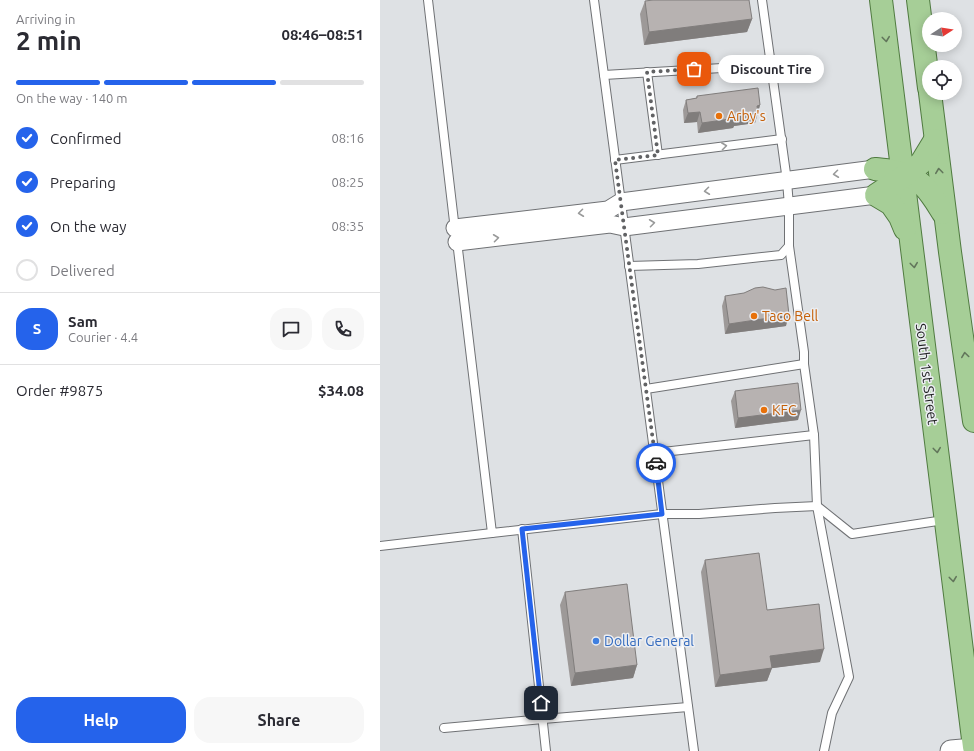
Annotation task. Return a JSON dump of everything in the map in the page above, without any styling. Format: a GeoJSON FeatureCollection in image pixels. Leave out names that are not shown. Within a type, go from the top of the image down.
{"type":"FeatureCollection","features":[{"type":"Feature","properties":{"kind":"main road","name":"South 1st Street"},"geometry":{"type":"LineString","coordinates":[[881,0],[904,175],[911,243],[974,748]]}},
{"type":"Feature","properties":{"kind":"main road"},"geometry":{"type":"LineString","coordinates":[[918,0],[926,60]]}},
{"type":"Feature","properties":{"kind":"main road"},"geometry":{"type":"LineString","coordinates":[[875,169],[884,158],[888,142],[894,98]]}},
{"type":"Feature","properties":{"kind":"main road"},"geometry":{"type":"LineString","coordinates":[[931,100],[945,216],[974,421]]}},
{"type":"Feature","properties":{"kind":"main road"},"geometry":{"type":"LineString","coordinates":[[911,243],[900,217],[891,204],[876,195],[920,163],[935,140]]}},
{"type":"Feature","properties":{"kind":"main road"},"geometry":{"type":"LineString","coordinates":[[875,169],[896,172],[919,181],[931,193],[945,216]]}},
{"type":"Feature","properties":{"kind":"street"},"geometry":{"type":"LineString","coordinates":[[456,235],[608,210],[621,202],[875,169]]}},
{"type":"Feature","properties":{"kind":"street"},"geometry":{"type":"LineString","coordinates":[[456,235],[610,224],[624,227],[876,195]]}},
{"type":"Feature","properties":{"kind":"street"},"geometry":{"type":"LineString","coordinates":[[951,751],[974,748]]}},
{"type":"Feature","properties":{"kind":"lane"},"geometry":{"type":"LineString","coordinates":[[428,0],[492,533]]}},
{"type":"Feature","properties":{"kind":"lane"},"geometry":{"type":"LineString","coordinates":[[594,0],[694,751]]}},
{"type":"Feature","properties":{"kind":"lane"},"geometry":{"type":"LineString","coordinates":[[762,0],[787,181],[789,206],[789,246],[814,435],[817,506],[849,676],[832,713],[824,751]]}},
{"type":"Feature","properties":{"kind":"lane"},"geometry":{"type":"LineString","coordinates":[[604,75],[772,65]]}},
{"type":"Feature","properties":{"kind":"lane"},"geometry":{"type":"LineString","coordinates":[[647,72],[658,155]]}},
{"type":"Feature","properties":{"kind":"lane"},"geometry":{"type":"LineString","coordinates":[[615,160],[782,139]]}},
{"type":"Feature","properties":{"kind":"lane"},"geometry":{"type":"LineString","coordinates":[[629,266],[698,264],[781,255],[789,246]]}},
{"type":"Feature","properties":{"kind":"lane"},"geometry":{"type":"LineString","coordinates":[[646,389],[804,364]]}},
{"type":"Feature","properties":{"kind":"lane"},"geometry":{"type":"LineString","coordinates":[[654,452],[814,435]]}},
{"type":"Feature","properties":{"kind":"lane"},"geometry":{"type":"LineString","coordinates":[[380,546],[662,514],[699,514],[775,508],[817,506],[852,534],[946,519]]}},
{"type":"Feature","properties":{"kind":"lane"},"geometry":{"type":"LineString","coordinates":[[522,529],[546,751]]}},
{"type":"Feature","properties":{"kind":"lane"},"geometry":{"type":"LineString","coordinates":[[444,728],[688,707]]}},
{"type":"Feature","properties":{"kind":"building"},"geometry":{"type":"Polygon","coordinates":[[[749,0],[752,19],[649,32],[645,1],[749,0]]]}},
{"type":"Feature","properties":{"kind":"building"},"geometry":{"type":"Polygon","coordinates":[[[758,88],[760,105],[757,106],[758,113],[736,116],[737,118],[702,123],[700,112],[688,113],[686,100],[697,98],[697,96],[758,88]]]}},
{"type":"Feature","properties":{"kind":"building","name":"Taco Bell"},"geometry":{"type":"Polygon","coordinates":[[[763,287],[775,290],[786,288],[789,315],[729,324],[725,296],[744,293],[755,288],[763,287]]]}},
{"type":"Feature","properties":{"kind":"building","name":"KFC"},"geometry":{"type":"Polygon","coordinates":[[[798,383],[801,410],[738,418],[735,391],[798,383]]]}},
{"type":"Feature","properties":{"kind":"building"},"geometry":{"type":"Polygon","coordinates":[[[759,553],[767,610],[819,604],[824,649],[770,656],[772,668],[720,675],[705,560],[759,553]]]}},
{"type":"Feature","properties":{"kind":"building","name":"Dollar General"},"geometry":{"type":"Polygon","coordinates":[[[627,584],[637,665],[575,673],[565,592],[627,584]]]}},
{"type":"Feature","properties":{"kind":"way so far"},"geometry":{"type":"LineString","coordinates":[[656,463],[615,160],[658,155],[647,72],[694,69]]}},
{"type":"Feature","properties":{"kind":"place","name":"Discount Tire"},"geometry":{"type":"Point","coordinates":[694,69]}},
{"type":"Feature","properties":{"kind":"place","name":"Arby's"},"geometry":{"type":"Point","coordinates":[719,116]}},
{"type":"Feature","properties":{"kind":"place","name":"Taco Bell"},"geometry":{"type":"Point","coordinates":[754,316]}},
{"type":"Feature","properties":{"kind":"place","name":"KFC"},"geometry":{"type":"Point","coordinates":[764,410]}},
{"type":"Feature","properties":{"kind":"place","name":"Dollar General"},"geometry":{"type":"Point","coordinates":[596,641]}},
{"type":"Feature","properties":{"kind":"route"},"geometry":{"type":"LineString","coordinates":[[541,703],[522,529],[662,514],[656,463]]}}]}
